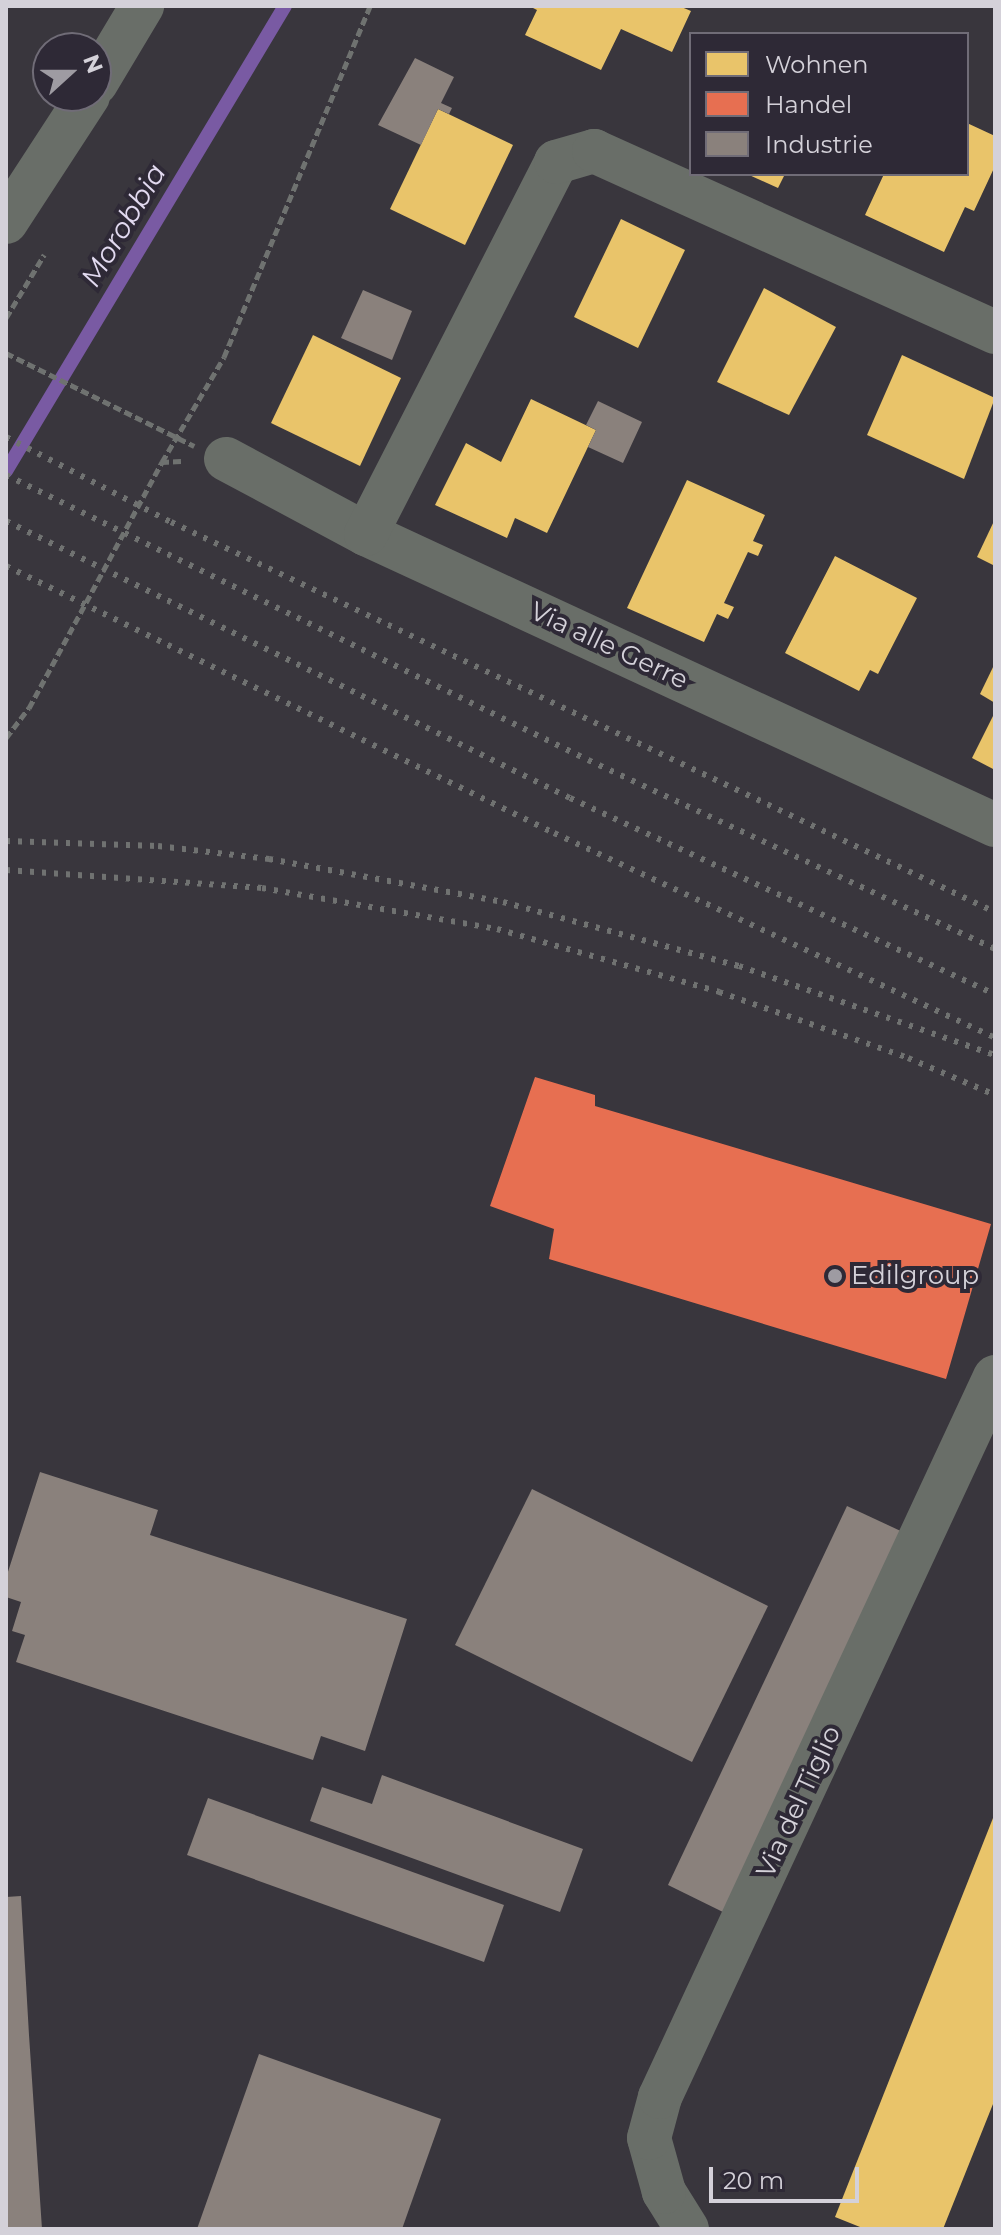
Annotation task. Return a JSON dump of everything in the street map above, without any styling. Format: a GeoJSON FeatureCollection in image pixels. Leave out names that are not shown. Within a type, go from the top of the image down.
{"type":"FeatureCollection","features":[{"type":"Feature","properties":{"kind":"street"},"geometry":{"type":"LineString","coordinates":[[112,56],[142,6]]}},
{"type":"Feature","properties":{"kind":"street"},"geometry":{"type":"LineString","coordinates":[[6,222],[78,112]]}},
{"type":"Feature","properties":{"kind":"street"},"geometry":{"type":"LineString","coordinates":[[366,534],[556,162],[594,151],[995,332]]}},
{"type":"Feature","properties":{"kind":"street","name":"Via alle Gerre"},"geometry":{"type":"LineString","coordinates":[[210,452],[366,534],[995,825]]}},
{"type":"Feature","properties":{"kind":"street","name":"Via del Tiglio"},"geometry":{"type":"LineString","coordinates":[[687,2229],[664,2192],[649,2138],[660,2097],[995,1377]]}},
{"type":"Feature","properties":{"kind":"path"},"geometry":{"type":"LineString","coordinates":[[6,738],[29,708],[162,462],[224,357],[370,6]]}},
{"type":"Feature","properties":{"kind":"path"},"geometry":{"type":"LineString","coordinates":[[6,353],[210,452]]}},
{"type":"Feature","properties":{"kind":"path"},"geometry":{"type":"LineString","coordinates":[[162,462],[210,452]]}},
{"type":"Feature","properties":{"kind":"building: Wohnen"},"geometry":{"type":"Polygon","coordinates":[[[529,6],[679,6],[691,11],[672,52],[621,29],[601,70],[525,35],[537,10],[529,6]]]}},
{"type":"Feature","properties":{"kind":"building: Wohnen"},"geometry":{"type":"Polygon","coordinates":[[[438,109],[513,145],[465,245],[390,209],[438,109]]]}},
{"type":"Feature","properties":{"kind":"building: Wohnen"},"geometry":{"type":"Polygon","coordinates":[[[969,124],[995,136],[995,166],[974,211],[965,207],[944,252],[865,215],[883,176],[969,176],[969,124]]]}},
{"type":"Feature","properties":{"kind":"building: Wohnen"},"geometry":{"type":"Polygon","coordinates":[[[751,176],[784,176],[778,188],[751,176]]]}},
{"type":"Feature","properties":{"kind":"building: Wohnen"},"geometry":{"type":"Polygon","coordinates":[[[621,219],[685,250],[638,348],[574,317],[621,219]]]}},
{"type":"Feature","properties":{"kind":"building: Wohnen"},"geometry":{"type":"Polygon","coordinates":[[[764,288],[836,327],[789,415],[717,382],[764,288]]]}},
{"type":"Feature","properties":{"kind":"building: Wohnen"},"geometry":{"type":"Polygon","coordinates":[[[313,335],[401,378],[360,466],[271,423],[313,335]]]}},
{"type":"Feature","properties":{"kind":"building: Wohnen"},"geometry":{"type":"Polygon","coordinates":[[[902,355],[995,398],[964,479],[867,435],[902,355]]]}},
{"type":"Feature","properties":{"kind":"building: Wohnen"},"geometry":{"type":"Polygon","coordinates":[[[531,399],[596,430],[547,533],[515,518],[507,538],[435,505],[466,443],[501,462],[531,399]]]}},
{"type":"Feature","properties":{"kind":"building: Wohnen"},"geometry":{"type":"Polygon","coordinates":[[[687,480],[765,515],[753,541],[763,545],[758,556],[748,552],[724,603],[734,607],[728,619],[717,614],[704,642],[627,608],[687,480]]]}},
{"type":"Feature","properties":{"kind":"building: Wohnen"},"geometry":{"type":"Polygon","coordinates":[[[995,519],[995,566],[977,557],[995,519]]]}},
{"type":"Feature","properties":{"kind":"building: Wohnen"},"geometry":{"type":"Polygon","coordinates":[[[835,556],[917,598],[878,674],[870,670],[859,691],[785,653],[835,556]]]}},
{"type":"Feature","properties":{"kind":"building: Wohnen"},"geometry":{"type":"Polygon","coordinates":[[[995,663],[995,703],[980,694],[995,663]]]}},
{"type":"Feature","properties":{"kind":"building: Wohnen"},"geometry":{"type":"Polygon","coordinates":[[[995,712],[995,770],[972,758],[995,712]]]}},
{"type":"Feature","properties":{"kind":"building: Wohnen"},"geometry":{"type":"Polygon","coordinates":[[[995,1813],[995,2099],[943,2229],[865,2229],[835,2217],[995,1813]]]}},
{"type":"Feature","properties":{"kind":"building: Handel"},"geometry":{"type":"Polygon","coordinates":[[[535,1077],[595,1095],[595,1106],[991,1224],[946,1379],[549,1259],[554,1229],[490,1206],[535,1077]]]}},
{"type":"Feature","properties":{"kind":"building: Industrie"},"geometry":{"type":"Polygon","coordinates":[[[415,58],[454,77],[441,103],[452,108],[449,114],[438,109],[421,145],[378,125],[415,58]]]}},
{"type":"Feature","properties":{"kind":"building: Industrie"},"geometry":{"type":"Polygon","coordinates":[[[363,290],[412,311],[392,360],[341,338],[363,290]]]}},
{"type":"Feature","properties":{"kind":"building: Industrie"},"geometry":{"type":"Polygon","coordinates":[[[598,401],[642,422],[623,463],[588,447],[596,430],[586,425],[598,401]]]}},
{"type":"Feature","properties":{"kind":"building: Industrie"},"geometry":{"type":"Polygon","coordinates":[[[40,1472],[158,1510],[150,1535],[407,1619],[365,1751],[321,1736],[313,1760],[16,1662],[25,1635],[12,1631],[21,1602],[6,1597],[6,1578],[40,1472]]]}},
{"type":"Feature","properties":{"kind":"building: Industrie"},"geometry":{"type":"Polygon","coordinates":[[[532,1489],[768,1606],[692,1762],[455,1645],[532,1489]]]}},
{"type":"Feature","properties":{"kind":"building: Industrie"},"geometry":{"type":"Polygon","coordinates":[[[847,1506],[905,1533],[727,1914],[668,1885],[847,1506]]]}},
{"type":"Feature","properties":{"kind":"building: Industrie"},"geometry":{"type":"Polygon","coordinates":[[[382,1775],[583,1849],[560,1912],[310,1821],[322,1787],[372,1804],[382,1775]]]}},
{"type":"Feature","properties":{"kind":"building: Industrie"},"geometry":{"type":"Polygon","coordinates":[[[208,1798],[504,1905],[484,1962],[187,1855],[208,1798]]]}},
{"type":"Feature","properties":{"kind":"building: Industrie"},"geometry":{"type":"Polygon","coordinates":[[[21,1896],[42,2229],[6,2229],[6,1897],[21,1896]]]}},
{"type":"Feature","properties":{"kind":"building: Industrie"},"geometry":{"type":"Polygon","coordinates":[[[259,2054],[441,2119],[402,2229],[197,2229],[259,2054]]]}},
{"type":"Feature","properties":{"kind":"waterway","name":"Morobbia"},"geometry":{"type":"LineString","coordinates":[[6,471],[285,6]]}},
{"type":"Feature","properties":{"kind":"railway"},"geometry":{"type":"LineString","coordinates":[[6,437],[171,522],[995,912]]}},
{"type":"Feature","properties":{"kind":"railway"},"geometry":{"type":"LineString","coordinates":[[6,475],[588,760],[995,949]]}},
{"type":"Feature","properties":{"kind":"railway"},"geometry":{"type":"LineString","coordinates":[[6,521],[570,798],[995,994]]}},
{"type":"Feature","properties":{"kind":"railway"},"geometry":{"type":"LineString","coordinates":[[6,566],[554,833],[995,1038]]}},
{"type":"Feature","properties":{"kind":"railway"},"geometry":{"type":"LineString","coordinates":[[6,841],[158,846],[269,859],[503,902],[739,966],[995,1055]]}},
{"type":"Feature","properties":{"kind":"railway"},"geometry":{"type":"LineString","coordinates":[[6,870],[262,888],[497,929],[719,992],[908,1058],[995,1095]]}},
{"type":"Feature","properties":{"kind":"place","name":"Edilgroup"},"geometry":{"type":"Point","coordinates":[835,1276]}}]}
